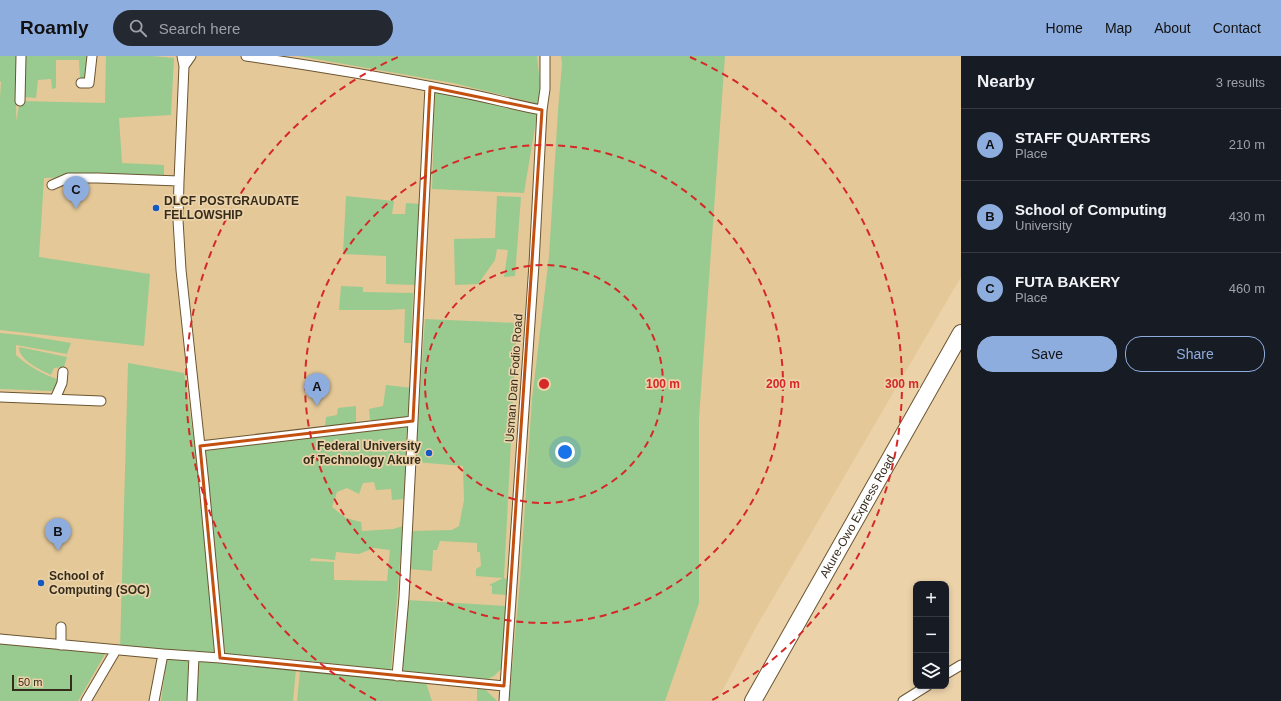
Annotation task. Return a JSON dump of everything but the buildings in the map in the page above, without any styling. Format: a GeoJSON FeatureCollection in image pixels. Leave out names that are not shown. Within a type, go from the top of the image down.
{"type":"FeatureCollection","features":[{"type":"Feature","properties":{"kind":"highway","name":"Akure-Owo Express Road"},"geometry":{"type":"LineString","coordinates":[[753,701],[961,332]]}},
{"type":"Feature","properties":{"kind":"street"},"geometry":{"type":"LineString","coordinates":[[20,101],[21,56]]}},
{"type":"Feature","properties":{"kind":"street"},"geometry":{"type":"LineString","coordinates":[[81,83],[89,83],[92,56]]}},
{"type":"Feature","properties":{"kind":"street"},"geometry":{"type":"LineString","coordinates":[[182,56],[184,66],[178,220],[181,270],[186,328],[200,446],[220,658]]}},
{"type":"Feature","properties":{"kind":"street"},"geometry":{"type":"LineString","coordinates":[[184,66],[191,56]]}},
{"type":"Feature","properties":{"kind":"street"},"geometry":{"type":"LineString","coordinates":[[247,56],[361,74],[542,110]]}},
{"type":"Feature","properties":{"kind":"street","name":"Usman Dan Fodio Road"},"geometry":{"type":"LineString","coordinates":[[504,701],[534,264],[542,110],[545,89],[545,56]]}},
{"type":"Feature","properties":{"kind":"street"},"geometry":{"type":"LineString","coordinates":[[397,676],[404,597],[430,87]]}},
{"type":"Feature","properties":{"kind":"street"},"geometry":{"type":"LineString","coordinates":[[52,185],[68,178],[179,182]]}},
{"type":"Feature","properties":{"kind":"street"},"geometry":{"type":"LineString","coordinates":[[55,399],[62,383],[63,372]]}},
{"type":"Feature","properties":{"kind":"street"},"geometry":{"type":"LineString","coordinates":[[0,397],[101,401]]}},
{"type":"Feature","properties":{"kind":"street"},"geometry":{"type":"LineString","coordinates":[[200,446],[413,422]]}},
{"type":"Feature","properties":{"kind":"street"},"geometry":{"type":"LineString","coordinates":[[60,627],[61,645]]}},
{"type":"Feature","properties":{"kind":"street"},"geometry":{"type":"LineString","coordinates":[[0,639],[220,658],[504,686]]}},
{"type":"Feature","properties":{"kind":"street"},"geometry":{"type":"LineString","coordinates":[[86,701],[116,650]]}},
{"type":"Feature","properties":{"kind":"street"},"geometry":{"type":"LineString","coordinates":[[154,701],[163,654]]}},
{"type":"Feature","properties":{"kind":"street"},"geometry":{"type":"LineString","coordinates":[[192,701],[194,656]]}},
{"type":"Feature","properties":{"kind":"street"},"geometry":{"type":"LineString","coordinates":[[949,672],[961,665]]}},
{"type":"Feature","properties":{"kind":"street"},"geometry":{"type":"LineString","coordinates":[[903,701],[922,689]]}},
{"type":"Feature","properties":{"kind":"highlighted area"},"geometry":{"type":"Polygon","coordinates":[[[430,87],[542,110],[504,686],[220,658],[200,446],[413,421],[430,87]]]}},
{"type":"Feature","properties":{"kind":"shaded area","name":"Federal University of Technology Akure"},"geometry":{"type":"Polygon","coordinates":[[[0,56],[961,56],[961,277],[755,629],[717,701],[0,701],[0,56]]]}},
{"type":"Feature","properties":{"kind":"green space"},"geometry":{"type":"Polygon","coordinates":[[[0,56],[17,56],[16,121],[20,101],[105,103],[106,56],[152,56],[174,58],[171,115],[119,118],[122,163],[164,165],[164,175],[44,178],[39,257],[150,274],[144,346],[0,330],[0,56]]]}},
{"type":"Feature","properties":{"kind":"green space"},"geometry":{"type":"Polygon","coordinates":[[[24,56],[90,56],[87,79],[80,79],[79,60],[56,60],[56,88],[52,89],[51,79],[38,80],[36,98],[23,97],[24,56]]]}},
{"type":"Feature","properties":{"kind":"green space"},"geometry":{"type":"Polygon","coordinates":[[[298,56],[537,56],[540,84],[539,104],[453,83],[298,56]]]}},
{"type":"Feature","properties":{"kind":"green space"},"geometry":{"type":"Polygon","coordinates":[[[561,56],[725,56],[699,418],[699,603],[665,701],[509,701],[520,581],[532,399],[549,256],[562,64],[561,56]]]}},
{"type":"Feature","properties":{"kind":"green space"},"geometry":{"type":"Polygon","coordinates":[[[435,87],[538,109],[524,193],[432,189],[435,87]]]}},
{"type":"Feature","properties":{"kind":"green space"},"geometry":{"type":"Polygon","coordinates":[[[346,196],[394,201],[392,214],[405,214],[406,203],[420,204],[417,285],[386,284],[386,256],[343,254],[346,196]]]}},
{"type":"Feature","properties":{"kind":"green space"},"geometry":{"type":"Polygon","coordinates":[[[497,196],[521,197],[515,276],[504,277],[508,250],[497,249],[495,260],[478,284],[455,285],[454,239],[495,238],[497,196]]]}},
{"type":"Feature","properties":{"kind":"green space"},"geometry":{"type":"Polygon","coordinates":[[[341,286],[363,287],[363,292],[413,293],[411,343],[404,343],[405,309],[339,310],[341,286]]]}},
{"type":"Feature","properties":{"kind":"green space"},"geometry":{"type":"Polygon","coordinates":[[[425,319],[517,323],[504,578],[510,580],[508,595],[492,594],[492,586],[489,585],[503,578],[476,576],[476,569],[481,566],[480,552],[477,552],[477,543],[440,541],[437,550],[433,550],[432,571],[409,569],[412,531],[452,530],[459,526],[464,500],[463,466],[415,462],[425,319]]]}},
{"type":"Feature","properties":{"kind":"green space"},"geometry":{"type":"Polygon","coordinates":[[[0,333],[71,343],[67,354],[16,345],[16,355],[35,369],[57,379],[59,384],[52,391],[0,389],[0,333]]]}},
{"type":"Feature","properties":{"kind":"green space"},"geometry":{"type":"Polygon","coordinates":[[[19,347],[67,357],[64,367],[54,368],[51,375],[26,360],[22,356],[19,347]]]}},
{"type":"Feature","properties":{"kind":"green space"},"geometry":{"type":"Polygon","coordinates":[[[128,363],[184,373],[210,548],[220,657],[120,650],[128,363]]]}},
{"type":"Feature","properties":{"kind":"green space"},"geometry":{"type":"Polygon","coordinates":[[[386,385],[412,388],[410,419],[370,420],[369,409],[383,406],[386,385]]]}},
{"type":"Feature","properties":{"kind":"green space"},"geometry":{"type":"Polygon","coordinates":[[[356,406],[356,423],[325,427],[326,417],[337,415],[338,408],[356,406]]]}},
{"type":"Feature","properties":{"kind":"green space"},"geometry":{"type":"Polygon","coordinates":[[[407,426],[404,499],[392,500],[391,489],[376,490],[374,482],[363,483],[359,494],[347,488],[337,492],[332,507],[346,518],[361,522],[362,531],[393,529],[403,526],[391,670],[300,660],[225,654],[205,451],[323,435],[407,426]],[[374,548],[359,554],[336,552],[335,560],[311,558],[310,561],[334,562],[334,580],[387,581],[390,550],[374,548]]]}},
{"type":"Feature","properties":{"kind":"green space"},"geometry":{"type":"Polygon","coordinates":[[[407,600],[506,606],[501,669],[494,676],[488,679],[402,672],[407,600]]]}},
{"type":"Feature","properties":{"kind":"green space"},"geometry":{"type":"Polygon","coordinates":[[[0,643],[105,654],[78,701],[0,701],[0,643]]]}},
{"type":"Feature","properties":{"kind":"green space"},"geometry":{"type":"Polygon","coordinates":[[[167,657],[296,669],[293,701],[161,701],[167,657]]]}},
{"type":"Feature","properties":{"kind":"green space"},"geometry":{"type":"Polygon","coordinates":[[[300,671],[387,678],[426,683],[432,701],[297,701],[300,671]]]}},
{"type":"Feature","properties":{"kind":"green space"},"geometry":{"type":"Polygon","coordinates":[[[477,689],[486,690],[497,701],[477,701],[477,689]]]}},
{"type":"Feature","properties":{"kind":"place","name":"DLCF POSTGRAUDATE FELLOWSHIP"},"geometry":{"type":"Point","coordinates":[156,208]}},
{"type":"Feature","properties":{"kind":"place","name":"FUTA BAKERY"},"geometry":{"type":"Point","coordinates":[76,209]}},
{"type":"Feature","properties":{"kind":"place","name":"STAFF QUARTERS"},"geometry":{"type":"Point","coordinates":[317,406]}},
{"type":"Feature","properties":{"kind":"place","name":"Federal University of Technology Akure"},"geometry":{"type":"Point","coordinates":[429,453]}},
{"type":"Feature","properties":{"kind":"place","name":"School of Computing"},"geometry":{"type":"Point","coordinates":[58,551]}},
{"type":"Feature","properties":{"kind":"place","name":"School of Computing (SOC)"},"geometry":{"type":"Point","coordinates":[41,583]}}]}
